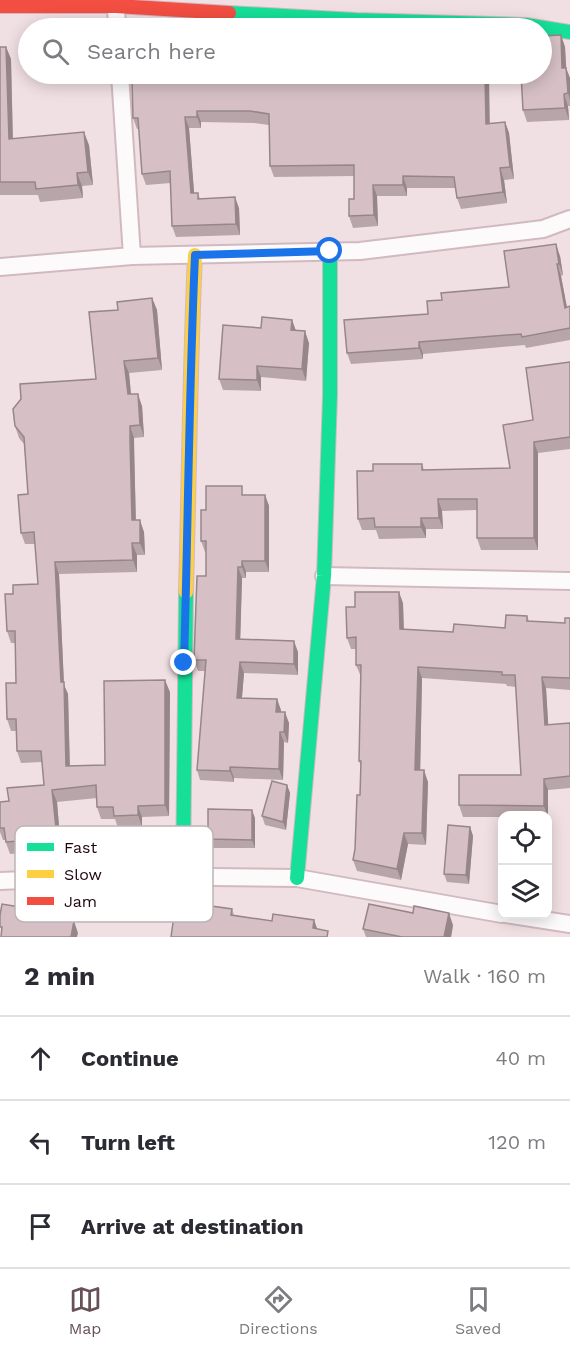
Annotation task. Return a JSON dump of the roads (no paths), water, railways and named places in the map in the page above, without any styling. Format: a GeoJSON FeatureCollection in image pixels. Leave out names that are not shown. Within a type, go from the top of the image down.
{"type":"FeatureCollection","features":[{"type":"Feature","properties":{"kind":"street"},"geometry":{"type":"LineString","coordinates":[[0,6],[116,6],[322,18]]}},
{"type":"Feature","properties":{"kind":"street"},"geometry":{"type":"LineString","coordinates":[[116,6],[117,18]]}},
{"type":"Feature","properties":{"kind":"street"},"geometry":{"type":"LineString","coordinates":[[552,29],[570,32]]}},
{"type":"Feature","properties":{"kind":"street"},"geometry":{"type":"LineString","coordinates":[[121,84],[132,256]]}},
{"type":"Feature","properties":{"kind":"street"},"geometry":{"type":"LineString","coordinates":[[0,267],[132,256],[360,251],[543,229],[570,219]]}},
{"type":"Feature","properties":{"kind":"street"},"geometry":{"type":"LineString","coordinates":[[297,878],[324,576],[330,394],[330,251]]}},
{"type":"Feature","properties":{"kind":"street"},"geometry":{"type":"LineString","coordinates":[[183,826],[190,371],[195,255]]}},
{"type":"Feature","properties":{"kind":"street"},"geometry":{"type":"LineString","coordinates":[[324,576],[570,581]]}},
{"type":"Feature","properties":{"kind":"street"},"geometry":{"type":"LineString","coordinates":[[213,877],[297,878],[498,913]]}},
{"type":"Feature","properties":{"kind":"street"},"geometry":{"type":"LineString","coordinates":[[0,881],[15,880]]}},
{"type":"Feature","properties":{"kind":"street"},"geometry":{"type":"LineString","coordinates":[[537,919],[570,924]]}}]}
